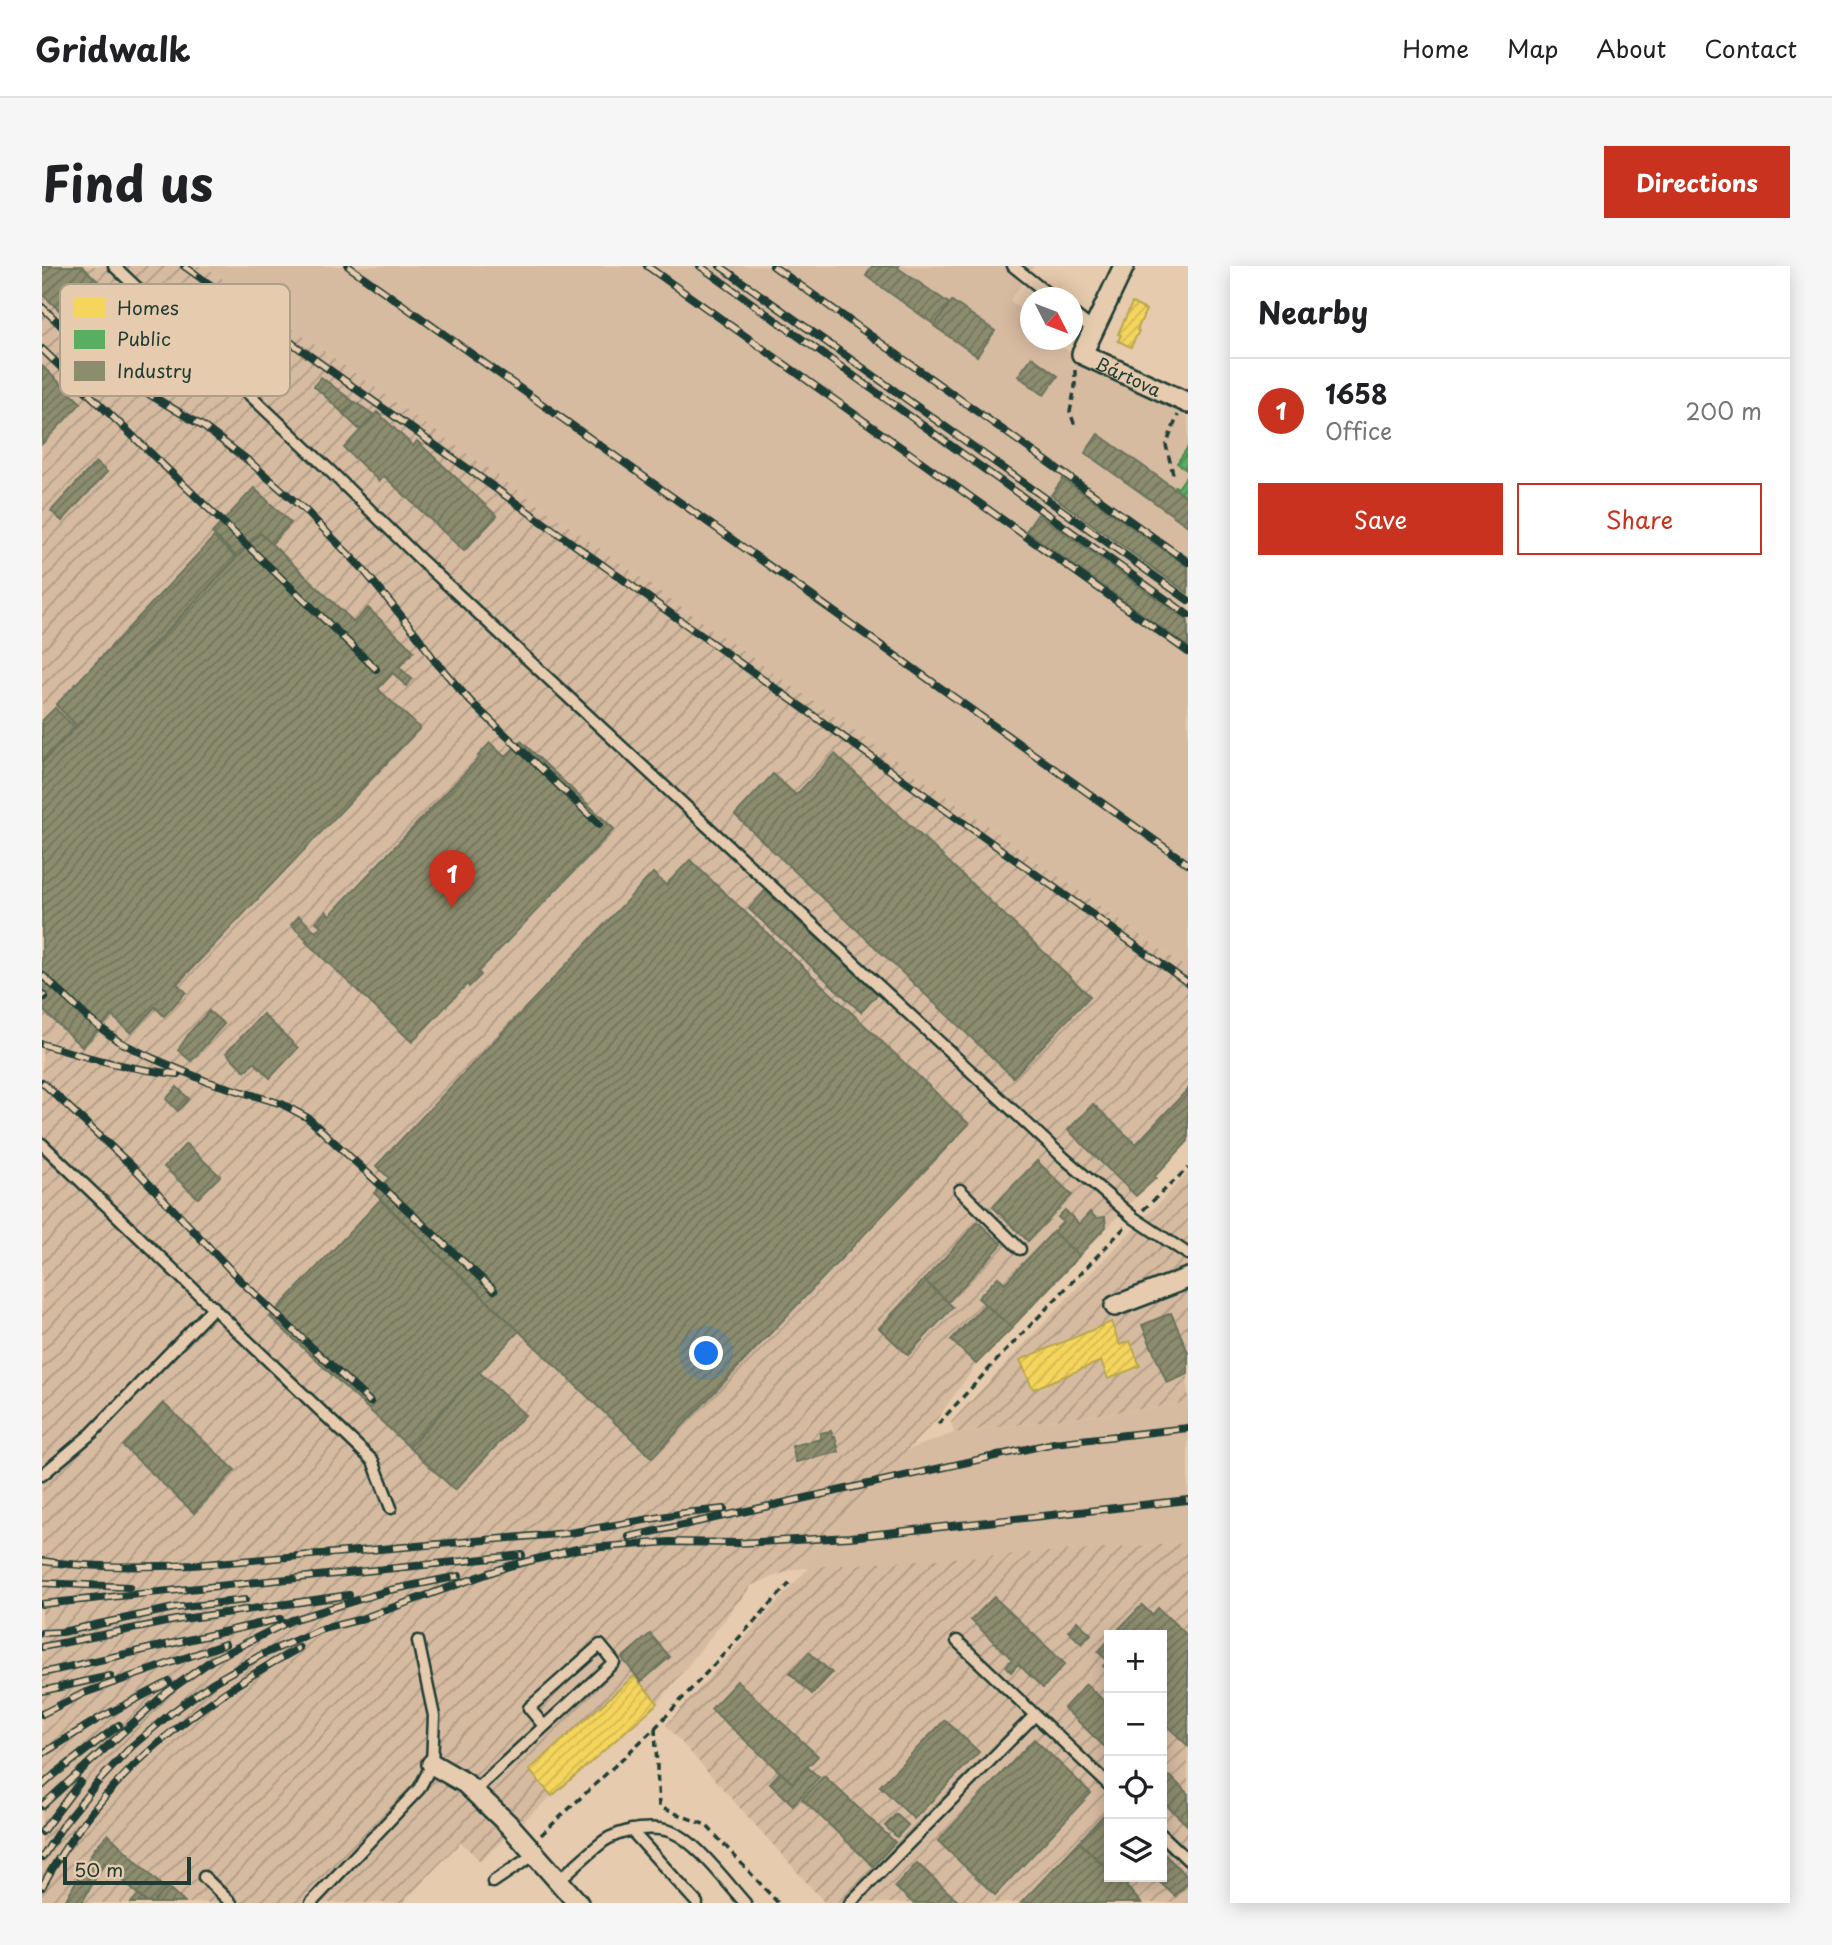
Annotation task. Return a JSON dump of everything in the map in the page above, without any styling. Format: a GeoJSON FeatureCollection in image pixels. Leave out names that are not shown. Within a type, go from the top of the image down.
{"type":"FeatureCollection","features":[{"type":"Feature","properties":{"kind":"street","name":"Bártova"},"geometry":{"type":"LineString","coordinates":[[1124,266],[1082,354],[1184,401]]}},
{"type":"Feature","properties":{"kind":"street"},"geometry":{"type":"LineString","coordinates":[[1115,1306],[1188,1278]]}},
{"type":"Feature","properties":{"kind":"street"},"geometry":{"type":"LineString","coordinates":[[432,1764],[474,1791],[510,1826],[578,1903]]}},
{"type":"Feature","properties":{"kind":"lane"},"geometry":{"type":"LineString","coordinates":[[114,266],[133,284]]}},
{"type":"Feature","properties":{"kind":"lane"},"geometry":{"type":"LineString","coordinates":[[1013,266],[1039,287]]}},
{"type":"Feature","properties":{"kind":"lane"},"geometry":{"type":"LineString","coordinates":[[1083,321],[1095,330]]}},
{"type":"Feature","properties":{"kind":"lane"},"geometry":{"type":"LineString","coordinates":[[250,396],[422,561],[1057,1152],[1134,1218],[1188,1254]]}},
{"type":"Feature","properties":{"kind":"lane"},"geometry":{"type":"LineString","coordinates":[[42,1144],[373,1461],[391,1508]]}},
{"type":"Feature","properties":{"kind":"lane"},"geometry":{"type":"LineString","coordinates":[[960,1190],[1020,1249]]}},
{"type":"Feature","properties":{"kind":"lane"},"geometry":{"type":"LineString","coordinates":[[42,1475],[93,1433],[214,1307]]}},
{"type":"Feature","properties":{"kind":"lane"},"geometry":{"type":"LineString","coordinates":[[311,1903],[419,1789],[432,1764],[434,1716],[418,1641]]}},
{"type":"Feature","properties":{"kind":"lane"},"geometry":{"type":"LineString","coordinates":[[957,1641],[1104,1780]]}},
{"type":"Feature","properties":{"kind":"lane"},"geometry":{"type":"LineString","coordinates":[[474,1791],[614,1662],[600,1645],[529,1708],[544,1726]]}},
{"type":"Feature","properties":{"kind":"lane"},"geometry":{"type":"LineString","coordinates":[[850,1903],[1035,1715]]}},
{"type":"Feature","properties":{"kind":"lane"},"geometry":{"type":"LineString","coordinates":[[631,1830],[697,1903]]}},
{"type":"Feature","properties":{"kind":"lane"},"geometry":{"type":"LineString","coordinates":[[558,1881],[604,1841],[622,1832],[669,1830],[694,1846],[745,1903]]}},
{"type":"Feature","properties":{"kind":"lane"},"geometry":{"type":"LineString","coordinates":[[1167,1840],[1188,1860]]}},
{"type":"Feature","properties":{"kind":"lane"},"geometry":{"type":"LineString","coordinates":[[493,1882],[532,1851]]}},
{"type":"Feature","properties":{"kind":"lane"},"geometry":{"type":"LineString","coordinates":[[204,1877],[231,1903]]}},
{"type":"Feature","properties":{"kind":"path"},"geometry":{"type":"LineString","coordinates":[[1075,426],[1070,412],[1075,387],[1076,356],[1082,354]]}},
{"type":"Feature","properties":{"kind":"path"},"geometry":{"type":"LineString","coordinates":[[1173,474],[1166,445],[1184,401]]}},
{"type":"Feature","properties":{"kind":"path"},"geometry":{"type":"LineString","coordinates":[[938,1424],[1134,1218],[1188,1168]]}},
{"type":"Feature","properties":{"kind":"path"},"geometry":{"type":"LineString","coordinates":[[532,1851],[655,1728],[790,1583]]}},
{"type":"Feature","properties":{"kind":"path"},"geometry":{"type":"LineString","coordinates":[[655,1728],[659,1807],[706,1825],[778,1903]]}},
{"type":"Feature","properties":{"kind":"shaded area"},"geometry":{"type":"Polygon","coordinates":[[[42,266],[205,266],[230,284],[60,284],[60,396],[290,396],[290,327],[1188,969],[1188,1143],[976,1365],[937,1419],[794,1569],[752,1585],[658,1703],[480,1861],[461,1842],[402,1903],[42,1903],[42,266]]]}},
{"type":"Feature","properties":{"kind":"shaded area"},"geometry":{"type":"Polygon","coordinates":[[[205,266],[1034,266],[1010,300],[1020,309],[1020,350],[1067,350],[1188,418],[1188,969],[290,327],[290,284],[230,284],[205,266]]]}},
{"type":"Feature","properties":{"kind":"shaded area"},"geometry":{"type":"Polygon","coordinates":[[[1188,1173],[1188,1403],[954,1433],[951,1422],[1188,1173]]]}},
{"type":"Feature","properties":{"kind":"shaded area"},"geometry":{"type":"Polygon","coordinates":[[[1188,1403],[1188,1543],[794,1569],[907,1450],[954,1433],[1188,1403]]]}},
{"type":"Feature","properties":{"kind":"shaded area"},"geometry":{"type":"Polygon","coordinates":[[[1188,1543],[1188,1903],[825,1903],[666,1725],[809,1567],[1188,1543]]]}},
{"type":"Feature","properties":{"kind":"building: Homes"},"geometry":{"type":"Polygon","coordinates":[[[1132,303],[1146,310],[1131,347],[1118,341],[1121,335],[1118,334],[1132,303]]]}},
{"type":"Feature","properties":{"kind":"building: Homes"},"geometry":{"type":"Polygon","coordinates":[[[1111,1322],[1120,1345],[1130,1341],[1140,1366],[1108,1379],[1101,1361],[1033,1389],[1020,1360],[1111,1322]]]}},
{"type":"Feature","properties":{"kind":"building: Homes"},"geometry":{"type":"Polygon","coordinates":[[[634,1676],[658,1703],[552,1796],[529,1770],[634,1676]]]}},
{"type":"Feature","properties":{"kind":"building: Public"},"geometry":{"type":"Polygon","coordinates":[[[1188,447],[1188,471],[1177,463],[1188,447]]]}},
{"type":"Feature","properties":{"kind":"building: Public"},"geometry":{"type":"Polygon","coordinates":[[[1188,474],[1188,502],[1172,490],[1175,486],[1178,488],[1188,474]]]}},
{"type":"Feature","properties":{"kind":"building: Industry"},"geometry":{"type":"Polygon","coordinates":[[[42,266],[82,266],[101,284],[60,284],[60,311],[42,294],[42,266]]]}},
{"type":"Feature","properties":{"kind":"building: Industry"},"geometry":{"type":"Polygon","coordinates":[[[872,266],[899,266],[898,268],[950,304],[935,325],[866,276],[872,266]]]}},
{"type":"Feature","properties":{"kind":"building: Industry"},"geometry":{"type":"Polygon","coordinates":[[[952,301],[995,331],[977,356],[934,326],[952,301]]]}},
{"type":"Feature","properties":{"kind":"building: Industry"},"geometry":{"type":"Polygon","coordinates":[[[1032,357],[1058,376],[1044,395],[1018,376],[1032,357]]]}},
{"type":"Feature","properties":{"kind":"building: Industry"},"geometry":{"type":"Polygon","coordinates":[[[42,366],[60,383],[60,396],[74,396],[81,403],[42,444],[42,366]]]}},
{"type":"Feature","properties":{"kind":"building: Industry"},"geometry":{"type":"Polygon","coordinates":[[[321,377],[354,402],[343,413],[314,386],[321,377]]]}},
{"type":"Feature","properties":{"kind":"building: Industry"},"geometry":{"type":"Polygon","coordinates":[[[355,402],[374,415],[360,430],[343,414],[355,402]]]}},
{"type":"Feature","properties":{"kind":"building: Industry"},"geometry":{"type":"Polygon","coordinates":[[[377,412],[413,446],[417,441],[497,516],[464,551],[384,476],[379,481],[344,448],[377,412]]]}},
{"type":"Feature","properties":{"kind":"building: Industry"},"geometry":{"type":"Polygon","coordinates":[[[1098,434],[1188,498],[1188,526],[1085,453],[1098,434]]]}},
{"type":"Feature","properties":{"kind":"building: Industry"},"geometry":{"type":"Polygon","coordinates":[[[96,462],[107,472],[62,521],[51,511],[96,462]]]}},
{"type":"Feature","properties":{"kind":"building: Industry"},"geometry":{"type":"Polygon","coordinates":[[[1063,479],[1188,567],[1188,593],[1051,495],[1063,479]]]}},
{"type":"Feature","properties":{"kind":"building: Industry"},"geometry":{"type":"Polygon","coordinates":[[[254,488],[291,523],[271,544],[260,533],[237,557],[212,533],[254,488]]]}},
{"type":"Feature","properties":{"kind":"building: Industry"},"geometry":{"type":"Polygon","coordinates":[[[1038,514],[1188,621],[1188,647],[1026,531],[1038,514]]]}},
{"type":"Feature","properties":{"kind":"building: Industry"},"geometry":{"type":"Polygon","coordinates":[[[260,533],[354,622],[368,608],[414,651],[399,667],[412,679],[406,686],[393,673],[378,689],[420,728],[177,984],[186,992],[164,1016],[155,1007],[131,1033],[112,1016],[82,1047],[42,1009],[42,763],[260,533]]]}},
{"type":"Feature","properties":{"kind":"building: Industry"},"geometry":{"type":"Polygon","coordinates":[[[214,537],[236,558],[77,726],[56,705],[214,537]]]}},
{"type":"Feature","properties":{"kind":"building: Industry"},"geometry":{"type":"Polygon","coordinates":[[[55,708],[75,727],[42,761],[42,721],[55,708]]]}},
{"type":"Feature","properties":{"kind":"building: Industry"},"geometry":{"type":"Polygon","coordinates":[[[521,741],[614,829],[478,972],[481,975],[469,987],[467,984],[412,1042],[291,925],[299,916],[316,932],[321,926],[316,922],[326,911],[330,915],[480,757],[478,756],[490,743],[505,757],[521,741]]]}},
{"type":"Feature","properties":{"kind":"building: Industry"},"geometry":{"type":"Polygon","coordinates":[[[835,754],[1090,996],[1013,1077],[735,815],[773,774],[796,795],[835,754]]]}},
{"type":"Feature","properties":{"kind":"building: Industry"},"geometry":{"type":"Polygon","coordinates":[[[690,860],[969,1124],[652,1458],[374,1193],[389,1178],[376,1166],[653,873],[666,885],[690,860]]]}},
{"type":"Feature","properties":{"kind":"building: Industry"},"geometry":{"type":"Polygon","coordinates":[[[765,891],[878,994],[861,1012],[749,909],[765,891]]]}},
{"type":"Feature","properties":{"kind":"building: Industry"},"geometry":{"type":"Polygon","coordinates":[[[209,1011],[224,1024],[191,1061],[178,1050],[209,1011]]]}},
{"type":"Feature","properties":{"kind":"building: Industry"},"geometry":{"type":"Polygon","coordinates":[[[263,1014],[298,1048],[270,1078],[254,1062],[245,1071],[226,1053],[263,1014]]]}},
{"type":"Feature","properties":{"kind":"building: Industry"},"geometry":{"type":"Polygon","coordinates":[[[177,1087],[189,1099],[178,1111],[166,1099],[177,1087]]]}},
{"type":"Feature","properties":{"kind":"building: Industry"},"geometry":{"type":"Polygon","coordinates":[[[1188,1089],[1188,1141],[1154,1177],[1156,1178],[1136,1196],[1068,1130],[1093,1104],[1136,1144],[1188,1089]]]}},
{"type":"Feature","properties":{"kind":"building: Industry"},"geometry":{"type":"Polygon","coordinates":[[[186,1144],[220,1176],[198,1198],[164,1167],[186,1144]]]}},
{"type":"Feature","properties":{"kind":"building: Industry"},"geometry":{"type":"Polygon","coordinates":[[[1037,1161],[1072,1195],[1028,1241],[993,1207],[1037,1161]]]}},
{"type":"Feature","properties":{"kind":"building: Industry"},"geometry":{"type":"Polygon","coordinates":[[[380,1200],[519,1331],[409,1447],[270,1317],[380,1200]]]}},
{"type":"Feature","properties":{"kind":"building: Industry"},"geometry":{"type":"Polygon","coordinates":[[[1065,1210],[1079,1224],[1090,1212],[1096,1218],[1105,1217],[1106,1227],[1078,1256],[1053,1232],[1063,1222],[1058,1217],[1065,1210]]]}},
{"type":"Feature","properties":{"kind":"building: Industry"},"geometry":{"type":"Polygon","coordinates":[[[978,1222],[1002,1244],[948,1302],[924,1280],[978,1222]]]}},
{"type":"Feature","properties":{"kind":"building: Industry"},"geometry":{"type":"Polygon","coordinates":[[[1053,1232],[1079,1256],[1011,1328],[978,1298],[998,1277],[1005,1283],[1053,1232]]]}},
{"type":"Feature","properties":{"kind":"building: Industry"},"geometry":{"type":"Polygon","coordinates":[[[924,1280],[953,1307],[908,1355],[879,1328],[924,1280]]]}},
{"type":"Feature","properties":{"kind":"building: Industry"},"geometry":{"type":"Polygon","coordinates":[[[985,1304],[1012,1328],[976,1364],[951,1340],[985,1304]]]}},
{"type":"Feature","properties":{"kind":"building: Industry"},"geometry":{"type":"Polygon","coordinates":[[[1171,1313],[1188,1352],[1188,1374],[1167,1383],[1142,1325],[1171,1313]]]}},
{"type":"Feature","properties":{"kind":"building: Industry"},"geometry":{"type":"Polygon","coordinates":[[[479,1372],[525,1415],[455,1490],[409,1447],[479,1372]]]}},
{"type":"Feature","properties":{"kind":"building: Industry"},"geometry":{"type":"Polygon","coordinates":[[[163,1403],[235,1470],[194,1513],[123,1446],[163,1403]]]}},
{"type":"Feature","properties":{"kind":"building: Industry"},"geometry":{"type":"Polygon","coordinates":[[[831,1431],[839,1452],[796,1462],[792,1446],[821,1439],[820,1433],[831,1431]]]}},
{"type":"Feature","properties":{"kind":"building: Industry"},"geometry":{"type":"Polygon","coordinates":[[[994,1597],[1065,1664],[1043,1688],[1018,1664],[1011,1672],[1006,1666],[1012,1659],[971,1620],[994,1597]]]}},
{"type":"Feature","properties":{"kind":"building: Industry"},"geometry":{"type":"Polygon","coordinates":[[[1142,1605],[1152,1615],[1158,1608],[1188,1636],[1188,1746],[1167,1726],[1167,1630],[1118,1630],[1142,1605]]]}},
{"type":"Feature","properties":{"kind":"building: Industry"},"geometry":{"type":"Polygon","coordinates":[[[1077,1621],[1091,1634],[1082,1644],[1068,1631],[1077,1621]]]}},
{"type":"Feature","properties":{"kind":"building: Industry"},"geometry":{"type":"Polygon","coordinates":[[[650,1634],[670,1657],[641,1682],[622,1658],[650,1634]]]}},
{"type":"Feature","properties":{"kind":"building: Industry"},"geometry":{"type":"Polygon","coordinates":[[[1104,1645],[1104,1657],[1098,1652],[1104,1645]]]}},
{"type":"Feature","properties":{"kind":"building: Industry"},"geometry":{"type":"Polygon","coordinates":[[[809,1652],[820,1662],[801,1684],[790,1673],[809,1652]]]}},
{"type":"Feature","properties":{"kind":"building: Industry"},"geometry":{"type":"Polygon","coordinates":[[[820,1662],[832,1673],[812,1694],[801,1684],[820,1662]]]}},
{"type":"Feature","properties":{"kind":"building: Industry"},"geometry":{"type":"Polygon","coordinates":[[[737,1681],[818,1756],[792,1783],[711,1709],[737,1681]]]}},
{"type":"Feature","properties":{"kind":"building: Industry"},"geometry":{"type":"Polygon","coordinates":[[[1086,1684],[1104,1701],[1104,1746],[1064,1708],[1086,1684]]]}},
{"type":"Feature","properties":{"kind":"building: Industry"},"geometry":{"type":"Polygon","coordinates":[[[945,1720],[979,1752],[914,1819],[880,1786],[945,1720]]]}},
{"type":"Feature","properties":{"kind":"building: Industry"},"geometry":{"type":"Polygon","coordinates":[[[1034,1739],[1091,1793],[995,1895],[938,1841],[1034,1739]]]}},
{"type":"Feature","properties":{"kind":"building: Industry"},"geometry":{"type":"Polygon","coordinates":[[[807,1767],[819,1777],[793,1805],[770,1783],[780,1772],[792,1783],[807,1767]]]}},
{"type":"Feature","properties":{"kind":"building: Industry"},"geometry":{"type":"Polygon","coordinates":[[[824,1776],[895,1842],[873,1866],[802,1799],[824,1776]]]}},
{"type":"Feature","properties":{"kind":"building: Industry"},"geometry":{"type":"Polygon","coordinates":[[[1170,1776],[1188,1794],[1188,1826],[1167,1806],[1167,1779],[1170,1776]]]}},
{"type":"Feature","properties":{"kind":"building: Industry"},"geometry":{"type":"Polygon","coordinates":[[[896,1814],[908,1825],[897,1837],[885,1826],[896,1814]]]}},
{"type":"Feature","properties":{"kind":"building: Industry"},"geometry":{"type":"Polygon","coordinates":[[[1104,1814],[1104,1865],[1079,1842],[1104,1814]]]}},
{"type":"Feature","properties":{"kind":"building: Industry"},"geometry":{"type":"Polygon","coordinates":[[[108,1834],[166,1890],[153,1903],[147,1903],[104,1863],[82,1903],[64,1903],[94,1849],[108,1834]]]}},
{"type":"Feature","properties":{"kind":"building: Industry"},"geometry":{"type":"Polygon","coordinates":[[[1079,1842],[1104,1866],[1104,1882],[1130,1882],[1126,1886],[1141,1903],[1021,1903],[1079,1842]]]}},
{"type":"Feature","properties":{"kind":"building: Industry"},"geometry":{"type":"Polygon","coordinates":[[[1167,1857],[1188,1877],[1188,1883],[1175,1896],[1160,1882],[1167,1882],[1167,1857]]]}},
{"type":"Feature","properties":{"kind":"building: Industry"},"geometry":{"type":"Polygon","coordinates":[[[917,1863],[960,1903],[913,1903],[895,1887],[917,1863]]]}},
{"type":"Feature","properties":{"kind":"building: Industry"},"geometry":{"type":"Polygon","coordinates":[[[168,1887],[185,1903],[153,1903],[168,1887]]]}},
{"type":"Feature","properties":{"kind":"building: Industry"},"geometry":{"type":"Polygon","coordinates":[[[138,1895],[147,1903],[131,1903],[138,1895]]]}},
{"type":"Feature","properties":{"kind":"railway"},"geometry":{"type":"LineString","coordinates":[[184,266],[209,284]]}},
{"type":"Feature","properties":{"kind":"railway"},"geometry":{"type":"LineString","coordinates":[[348,266],[1188,864]]}},
{"type":"Feature","properties":{"kind":"railway"},"geometry":{"type":"LineString","coordinates":[[647,266],[1188,652]]}},
{"type":"Feature","properties":{"kind":"railway"},"geometry":{"type":"LineString","coordinates":[[700,266],[1188,615]]}},
{"type":"Feature","properties":{"kind":"railway"},"geometry":{"type":"LineString","coordinates":[[720,266],[1188,600]]}},
{"type":"Feature","properties":{"kind":"railway"},"geometry":{"type":"LineString","coordinates":[[773,266],[1188,562]]}},
{"type":"Feature","properties":{"kind":"railway"},"geometry":{"type":"LineString","coordinates":[[42,307],[60,324]]}},
{"type":"Feature","properties":{"kind":"railway"},"geometry":{"type":"LineString","coordinates":[[290,342],[1188,983]]}},
{"type":"Feature","properties":{"kind":"railway"},"geometry":{"type":"LineString","coordinates":[[42,349],[60,366]]}},
{"type":"Feature","properties":{"kind":"railway"},"geometry":{"type":"LineString","coordinates":[[91,396],[376,669]]}},
{"type":"Feature","properties":{"kind":"railway"},"geometry":{"type":"LineString","coordinates":[[152,396],[204,427],[250,462],[307,512],[361,567],[470,701],[599,824]]}},
{"type":"Feature","properties":{"kind":"railway"},"geometry":{"type":"LineString","coordinates":[[42,975],[89,1019],[118,1041],[206,1081],[282,1104],[308,1118],[494,1290]]}},
{"type":"Feature","properties":{"kind":"railway"},"geometry":{"type":"LineString","coordinates":[[42,994],[45,997]]}},
{"type":"Feature","properties":{"kind":"railway"},"geometry":{"type":"LineString","coordinates":[[42,1044],[110,1063],[178,1074]]}},
{"type":"Feature","properties":{"kind":"railway"},"geometry":{"type":"LineString","coordinates":[[42,1082],[136,1170],[240,1280],[370,1402]]}},
{"type":"Feature","properties":{"kind":"railway"},"geometry":{"type":"LineString","coordinates":[[629,1537],[1054,1443],[1188,1428]]}},
{"type":"Feature","properties":{"kind":"railway"},"geometry":{"type":"LineString","coordinates":[[42,1858],[63,1825],[132,1746],[212,1683],[261,1655],[322,1629],[358,1620],[509,1566],[577,1549],[669,1542],[739,1543],[850,1537],[1188,1500]]}},
{"type":"Feature","properties":{"kind":"railway"},"geometry":{"type":"LineString","coordinates":[[42,1561],[80,1565],[193,1565],[569,1533],[724,1509]]}},
{"type":"Feature","properties":{"kind":"railway"},"geometry":{"type":"LineString","coordinates":[[42,1604],[522,1555]]}},
{"type":"Feature","properties":{"kind":"railway"},"geometry":{"type":"LineString","coordinates":[[42,1806],[167,1692],[212,1660],[292,1620],[390,1590],[459,1576]]}},
{"type":"Feature","properties":{"kind":"railway"},"geometry":{"type":"LineString","coordinates":[[42,1583],[129,1587]]}},
{"type":"Feature","properties":{"kind":"railway"},"geometry":{"type":"LineString","coordinates":[[42,1647],[176,1620],[349,1595]]}},
{"type":"Feature","properties":{"kind":"railway"},"geometry":{"type":"LineString","coordinates":[[42,1633],[62,1632],[174,1608],[245,1600]]}},
{"type":"Feature","properties":{"kind":"railway"},"geometry":{"type":"LineString","coordinates":[[42,1673],[280,1619]]}},
{"type":"Feature","properties":{"kind":"railway"},"geometry":{"type":"LineString","coordinates":[[42,1714],[84,1693],[225,1644]]}},
{"type":"Feature","properties":{"kind":"railway"},"geometry":{"type":"LineString","coordinates":[[42,1887],[65,1848],[92,1812],[153,1748],[222,1694],[299,1648]]}},
{"type":"Feature","properties":{"kind":"railway"},"geometry":{"type":"LineString","coordinates":[[42,1691],[110,1676]]}},
{"type":"Feature","properties":{"kind":"railway"},"geometry":{"type":"LineString","coordinates":[[42,1754],[98,1719],[169,1682]]}},
{"type":"Feature","properties":{"kind":"railway"},"geometry":{"type":"LineString","coordinates":[[42,1786],[119,1725]]}},
{"type":"Feature","properties":{"kind":"railway"},"geometry":{"type":"LineString","coordinates":[[42,1832],[80,1782]]}},
{"type":"Feature","properties":{"kind":"place","name":"1658"},"geometry":{"type":"Point","coordinates":[452,908]}}]}
